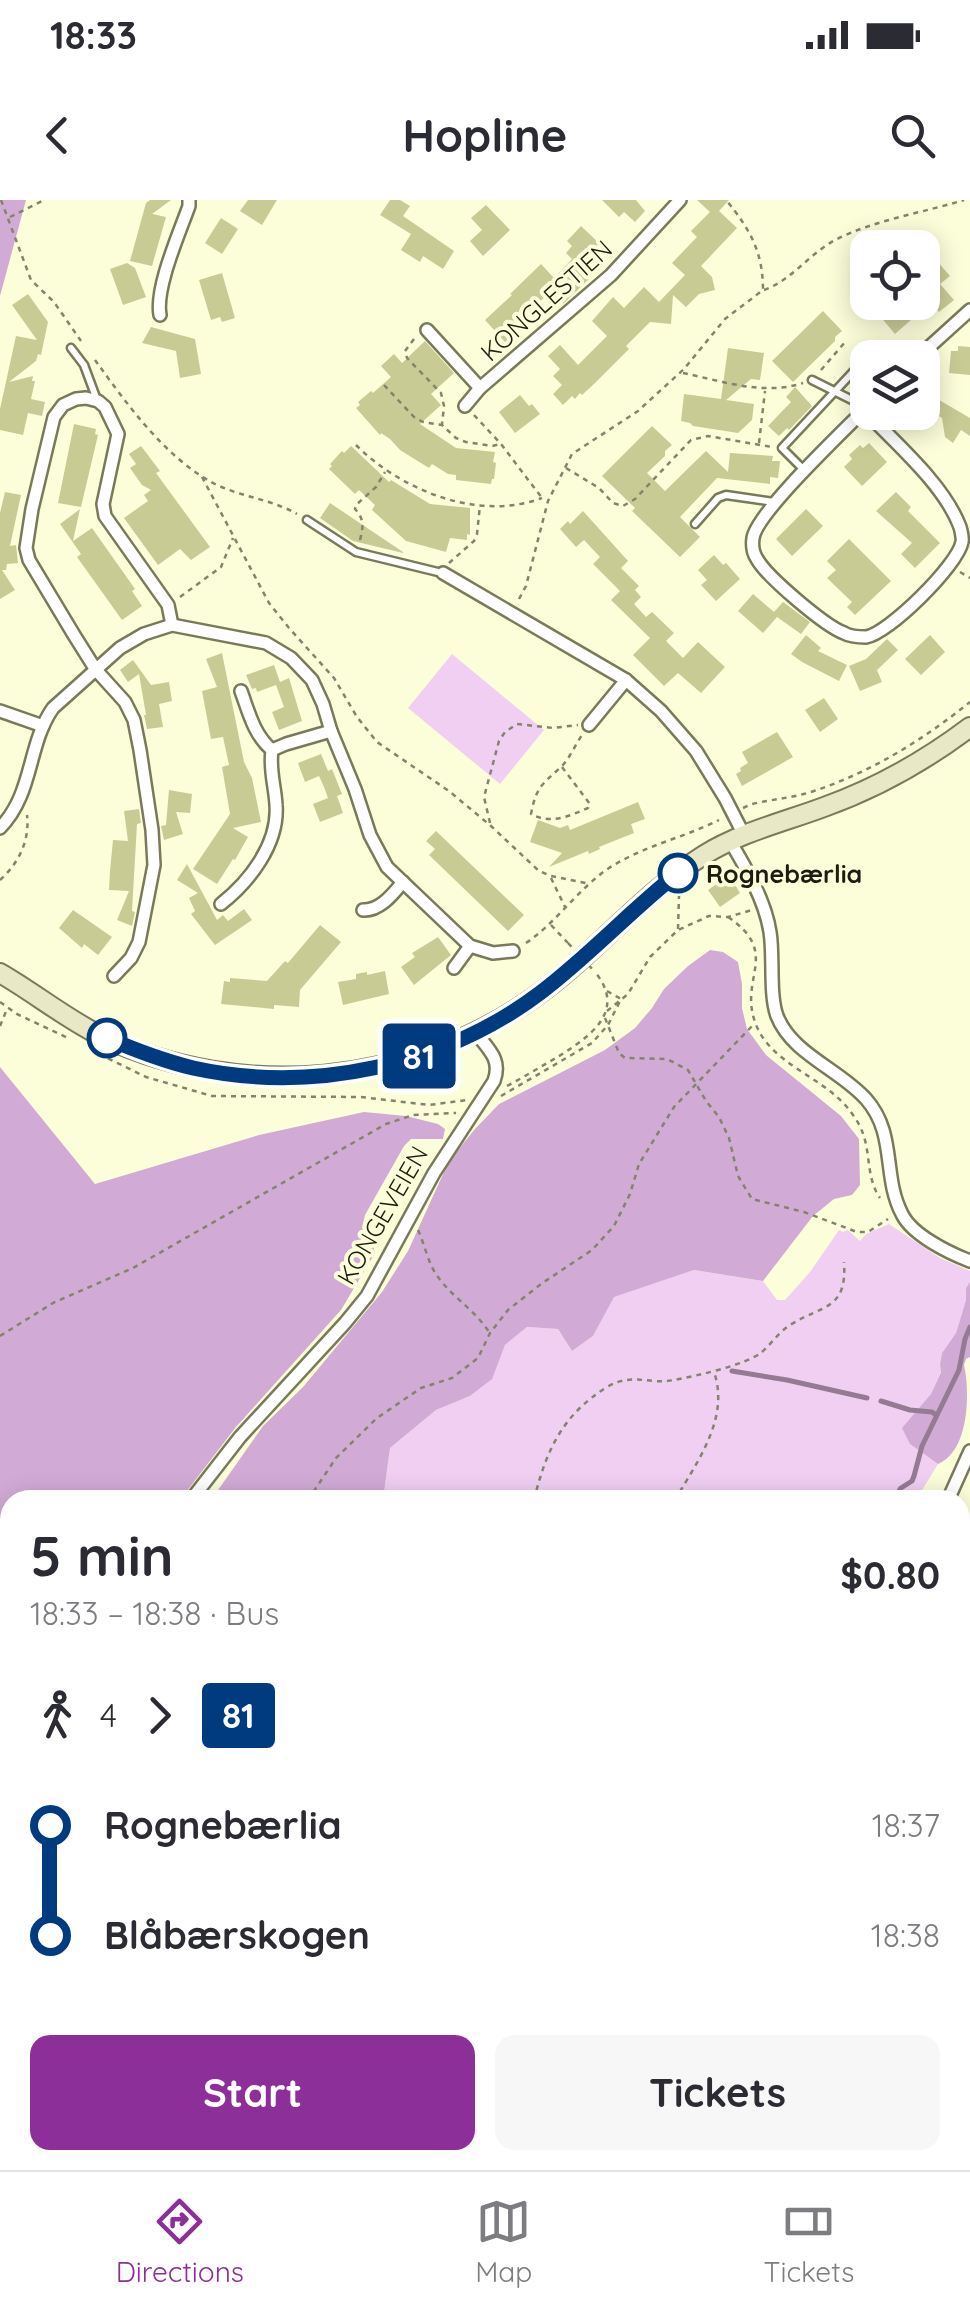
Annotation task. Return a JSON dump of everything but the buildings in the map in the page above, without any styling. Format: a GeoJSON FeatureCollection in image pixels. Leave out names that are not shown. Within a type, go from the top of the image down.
{"type":"FeatureCollection","features":[{"type":"Feature","properties":{"kind":"main road"},"geometry":{"type":"LineString","coordinates":[[0,964],[6,976],[67,1017],[153,1056],[220,1073],[288,1077],[358,1071],[427,1053],[476,1033],[538,995],[678,873],[737,838],[881,784],[970,727]]}},
{"type":"Feature","properties":{"kind":"street"},"geometry":{"type":"LineString","coordinates":[[160,315],[158,308],[168,265],[189,200]]}},
{"type":"Feature","properties":{"kind":"street","name":"KONGLESTIEN"},"geometry":{"type":"LineString","coordinates":[[466,406],[480,388],[611,275],[680,200]]}},
{"type":"Feature","properties":{"kind":"street"},"geometry":{"type":"LineString","coordinates":[[937,340],[970,310]]}},
{"type":"Feature","properties":{"kind":"street","name":"KONGLESTIEN"},"geometry":{"type":"LineString","coordinates":[[427,330],[480,388]]}},
{"type":"Feature","properties":{"kind":"street"},"geometry":{"type":"LineString","coordinates":[[114,976],[131,958],[139,942],[154,866],[152,830],[134,720],[125,702],[96,670],[29,560],[26,536],[54,418],[63,404],[86,398],[98,401],[118,434],[103,504],[105,516],[168,605],[172,625]]}},
{"type":"Feature","properties":{"kind":"street"},"geometry":{"type":"LineString","coordinates":[[850,425],[775,502],[756,527],[752,540],[754,555],[764,570],[846,635],[868,637],[881,630],[935,584],[951,565],[962,542],[961,530],[942,494],[885,430]]}},
{"type":"Feature","properties":{"kind":"street"},"geometry":{"type":"LineString","coordinates":[[443,573],[626,680],[661,711],[696,751],[733,813],[737,838],[770,934],[776,1013],[786,1032],[863,1096],[876,1112],[886,1135],[902,1216],[926,1239],[970,1261]]}},
{"type":"Feature","properties":{"kind":"street"},"geometry":{"type":"LineString","coordinates":[[0,828],[26,786],[42,726],[53,708],[120,648],[144,634],[172,625],[266,643],[291,658],[312,680],[370,835],[387,867],[470,946],[492,953],[513,951]]}},
{"type":"Feature","properties":{"kind":"street"},"geometry":{"type":"LineString","coordinates":[[589,726],[626,680]]}},
{"type":"Feature","properties":{"kind":"street"},"geometry":{"type":"LineString","coordinates":[[220,904],[240,889],[272,836],[277,816],[272,750],[254,728],[240,692]]}},
{"type":"Feature","properties":{"kind":"street"},"geometry":{"type":"LineString","coordinates":[[0,711],[42,726]]}},
{"type":"Feature","properties":{"kind":"street"},"geometry":{"type":"LineString","coordinates":[[272,750],[331,732]]}},
{"type":"Feature","properties":{"kind":"street"},"geometry":{"type":"LineString","coordinates":[[363,910],[378,907],[403,882]]}},
{"type":"Feature","properties":{"kind":"street"},"geometry":{"type":"LineString","coordinates":[[454,968],[470,946]]}},
{"type":"Feature","properties":{"kind":"street"},"geometry":{"type":"LineString","coordinates":[[476,1033],[498,1066],[485,1096]]}},
{"type":"Feature","properties":{"kind":"street","name":"KONGEVEIEN"},"geometry":{"type":"LineString","coordinates":[[199,1490],[240,1437],[357,1310],[434,1173],[485,1096]]}},
{"type":"Feature","properties":{"kind":"street"},"geometry":{"type":"LineString","coordinates":[[952,1490],[970,1451]]}},
{"type":"Feature","properties":{"kind":"lane"},"geometry":{"type":"LineString","coordinates":[[72,348],[84,365],[98,401]]}},
{"type":"Feature","properties":{"kind":"lane"},"geometry":{"type":"LineString","coordinates":[[805,471],[782,448],[850,373]]}},
{"type":"Feature","properties":{"kind":"lane"},"geometry":{"type":"LineString","coordinates":[[812,380],[850,399]]}},
{"type":"Feature","properties":{"kind":"lane"},"geometry":{"type":"LineString","coordinates":[[695,524],[718,498],[726,495],[775,502]]}},
{"type":"Feature","properties":{"kind":"lane"},"geometry":{"type":"LineString","coordinates":[[307,520],[356,552],[443,573]]}},
{"type":"Feature","properties":{"kind":"path"},"geometry":{"type":"LineString","coordinates":[[1,200],[31,280],[54,302],[83,344]]}},
{"type":"Feature","properties":{"kind":"path"},"geometry":{"type":"LineString","coordinates":[[9,218],[44,200]]}},
{"type":"Feature","properties":{"kind":"path"},"geometry":{"type":"LineString","coordinates":[[726,200],[752,235],[763,270],[763,290]]}},
{"type":"Feature","properties":{"kind":"path"},"geometry":{"type":"LineString","coordinates":[[512,614],[526,586],[548,501],[572,454],[638,411],[680,372],[724,319],[763,290],[781,284],[833,241],[964,200]]}},
{"type":"Feature","properties":{"kind":"path"},"geometry":{"type":"LineString","coordinates":[[427,330],[411,341],[406,350],[408,358],[440,394],[444,406],[442,426]]}},
{"type":"Feature","properties":{"kind":"path"},"geometry":{"type":"LineString","coordinates":[[680,372],[766,389],[788,388],[812,380],[846,340]]}},
{"type":"Feature","properties":{"kind":"path"},"geometry":{"type":"LineString","coordinates":[[90,354],[149,428],[184,464],[224,488],[275,503],[307,520]]}},
{"type":"Feature","properties":{"kind":"path"},"geometry":{"type":"LineString","coordinates":[[384,385],[423,422],[442,426],[466,442],[501,444]]}},
{"type":"Feature","properties":{"kind":"path"},"geometry":{"type":"LineString","coordinates":[[759,444],[766,389]]}},
{"type":"Feature","properties":{"kind":"path"},"geometry":{"type":"LineString","coordinates":[[466,406],[548,501]]}},
{"type":"Feature","properties":{"kind":"path"},"geometry":{"type":"LineString","coordinates":[[565,468],[623,506],[635,499],[698,436],[782,448]]}},
{"type":"Feature","properties":{"kind":"path"},"geometry":{"type":"LineString","coordinates":[[356,446],[416,490],[428,490],[444,499],[509,505],[542,498]]}},
{"type":"Feature","properties":{"kind":"path"},"geometry":{"type":"LineString","coordinates":[[356,552],[364,526],[356,504],[376,487],[386,471]]}},
{"type":"Feature","properties":{"kind":"path"},"geometry":{"type":"LineString","coordinates":[[202,476],[278,615],[334,678],[377,742],[438,783],[491,826],[532,867],[551,876],[590,884]]}},
{"type":"Feature","properties":{"kind":"path"},"geometry":{"type":"LineString","coordinates":[[443,573],[474,541],[480,504]]}},
{"type":"Feature","properties":{"kind":"path"},"geometry":{"type":"LineString","coordinates":[[168,605],[220,567],[234,537]]}},
{"type":"Feature","properties":{"kind":"path"},"geometry":{"type":"LineString","coordinates":[[513,951],[534,938],[608,869],[642,850],[752,804],[815,791],[870,767],[914,744],[970,702]]}},
{"type":"Feature","properties":{"kind":"path"},"geometry":{"type":"LineString","coordinates":[[491,826],[484,797],[498,741],[505,732],[526,723],[553,728],[589,726]]}},
{"type":"Feature","properties":{"kind":"path"},"geometry":{"type":"LineString","coordinates":[[562,767],[590,804],[564,818],[543,821],[531,814],[535,794],[562,767],[589,726]]}},
{"type":"Feature","properties":{"kind":"path"},"geometry":{"type":"LineString","coordinates":[[0,880],[18,860],[25,842],[25,809]]}},
{"type":"Feature","properties":{"kind":"path"},"geometry":{"type":"LineString","coordinates":[[551,876],[566,908]]}},
{"type":"Feature","properties":{"kind":"path"},"geometry":{"type":"LineString","coordinates":[[678,930],[679,896]]}},
{"type":"Feature","properties":{"kind":"path"},"geometry":{"type":"LineString","coordinates":[[485,1096],[593,1032],[632,988],[650,957],[678,930],[700,919],[763,907]]}},
{"type":"Feature","properties":{"kind":"path"},"geometry":{"type":"LineString","coordinates":[[728,916],[748,936],[757,955],[750,1000],[762,1038],[787,1062],[832,1091],[849,1110],[862,1131],[877,1195],[902,1216]]}},
{"type":"Feature","properties":{"kind":"path"},"geometry":{"type":"LineString","coordinates":[[550,924],[606,990],[621,1000]]}},
{"type":"Feature","properties":{"kind":"path"},"geometry":{"type":"LineString","coordinates":[[606,990],[605,1014],[620,1053],[626,1058],[667,1059],[688,1070],[719,1117],[729,1138],[738,1176],[752,1199],[862,1232],[902,1216]]}},
{"type":"Feature","properties":{"kind":"path"},"geometry":{"type":"LineString","coordinates":[[0,1336],[52,1304],[133,1268],[386,1124],[404,1116],[476,1108],[518,1088],[584,1049],[608,1025],[621,1000]]}},
{"type":"Feature","properties":{"kind":"path"},"geometry":{"type":"LineString","coordinates":[[0,1026],[8,1007]]}},
{"type":"Feature","properties":{"kind":"path"},"geometry":{"type":"LineString","coordinates":[[315,1490],[336,1458],[376,1418],[421,1388],[452,1378],[478,1358],[490,1333],[508,1310],[592,1250],[614,1226],[639,1164],[674,1107],[755,1023]]}},
{"type":"Feature","properties":{"kind":"path"},"geometry":{"type":"LineString","coordinates":[[410,1216],[436,1274],[458,1300],[479,1316],[490,1333]]}},
{"type":"Feature","properties":{"kind":"path"},"geometry":{"type":"LineString","coordinates":[[536,1490],[556,1437],[578,1410],[606,1388],[630,1378],[671,1381],[754,1356],[788,1327],[834,1302],[845,1282],[844,1262]]}},
{"type":"Feature","properties":{"kind":"path"},"geometry":{"type":"LineString","coordinates":[[681,1490],[714,1426],[718,1381],[714,1370]]}},
{"type":"Feature","properties":{"kind":"shaded area"},"geometry":{"type":"Polygon","coordinates":[[[0,200],[26,200],[0,296],[0,200]]]}},
{"type":"Feature","properties":{"kind":"shaded area"},"geometry":{"type":"Polygon","coordinates":[[[452,654],[544,730],[500,784],[408,708],[452,654]]]}},
{"type":"Feature","properties":{"kind":"shaded area"},"geometry":{"type":"Polygon","coordinates":[[[710,950],[723,952],[738,962],[747,1029],[766,1055],[841,1116],[859,1139],[860,1185],[852,1195],[834,1199],[813,1216],[763,1281],[694,1270],[614,1297],[593,1336],[572,1351],[558,1329],[527,1327],[505,1345],[492,1379],[470,1396],[436,1410],[390,1448],[384,1490],[218,1490],[263,1426],[303,1387],[382,1292],[408,1251],[449,1161],[475,1129],[499,1104],[605,1050],[635,1028],[664,989],[710,950]]]}},
{"type":"Feature","properties":{"kind":"shaded area"},"geometry":{"type":"Polygon","coordinates":[[[0,1067],[95,1184],[259,1135],[364,1112],[406,1116],[445,1129],[443,1139],[411,1139],[404,1146],[365,1215],[362,1228],[375,1253],[341,1310],[236,1427],[188,1490],[0,1490],[0,1067]]]}},
{"type":"Feature","properties":{"kind":"shaded area"},"geometry":{"type":"Polygon","coordinates":[[[889,1224],[940,1258],[970,1271],[956,1333],[942,1353],[941,1371],[923,1404],[910,1444],[938,1464],[922,1490],[384,1490],[390,1448],[436,1410],[470,1396],[491,1379],[505,1345],[527,1327],[558,1329],[572,1351],[593,1336],[613,1297],[694,1270],[763,1281],[777,1300],[785,1300],[839,1230],[848,1230],[860,1241],[866,1234],[889,1224]]]}},
{"type":"Feature","properties":{"kind":"shaded area"},"geometry":{"type":"Polygon","coordinates":[[[970,1282],[965,1419],[956,1447],[938,1464],[910,1444],[902,1428],[931,1394],[941,1372],[942,1353],[956,1333],[970,1282]]]}},
{"type":"Feature","properties":{"kind":"waterway"},"geometry":{"type":"LineString","coordinates":[[900,1490],[912,1481],[922,1446],[959,1370],[970,1327]]}},
{"type":"Feature","properties":{"kind":"waterway"},"geometry":{"type":"LineString","coordinates":[[732,1371],[867,1398]]}},
{"type":"Feature","properties":{"kind":"waterway"},"geometry":{"type":"LineString","coordinates":[[881,1401],[936,1415]]}},
{"type":"Feature","properties":{"kind":"bus line","name":"81"},"geometry":{"type":"LineString","coordinates":[[107,1038],[194,1068],[266,1077],[338,1074],[405,1060],[476,1033],[538,995],[678,873]]}},
{"type":"Feature","properties":{"kind":"place","name":"Rognebærlia"},"geometry":{"type":"Point","coordinates":[678,873]}}]}
